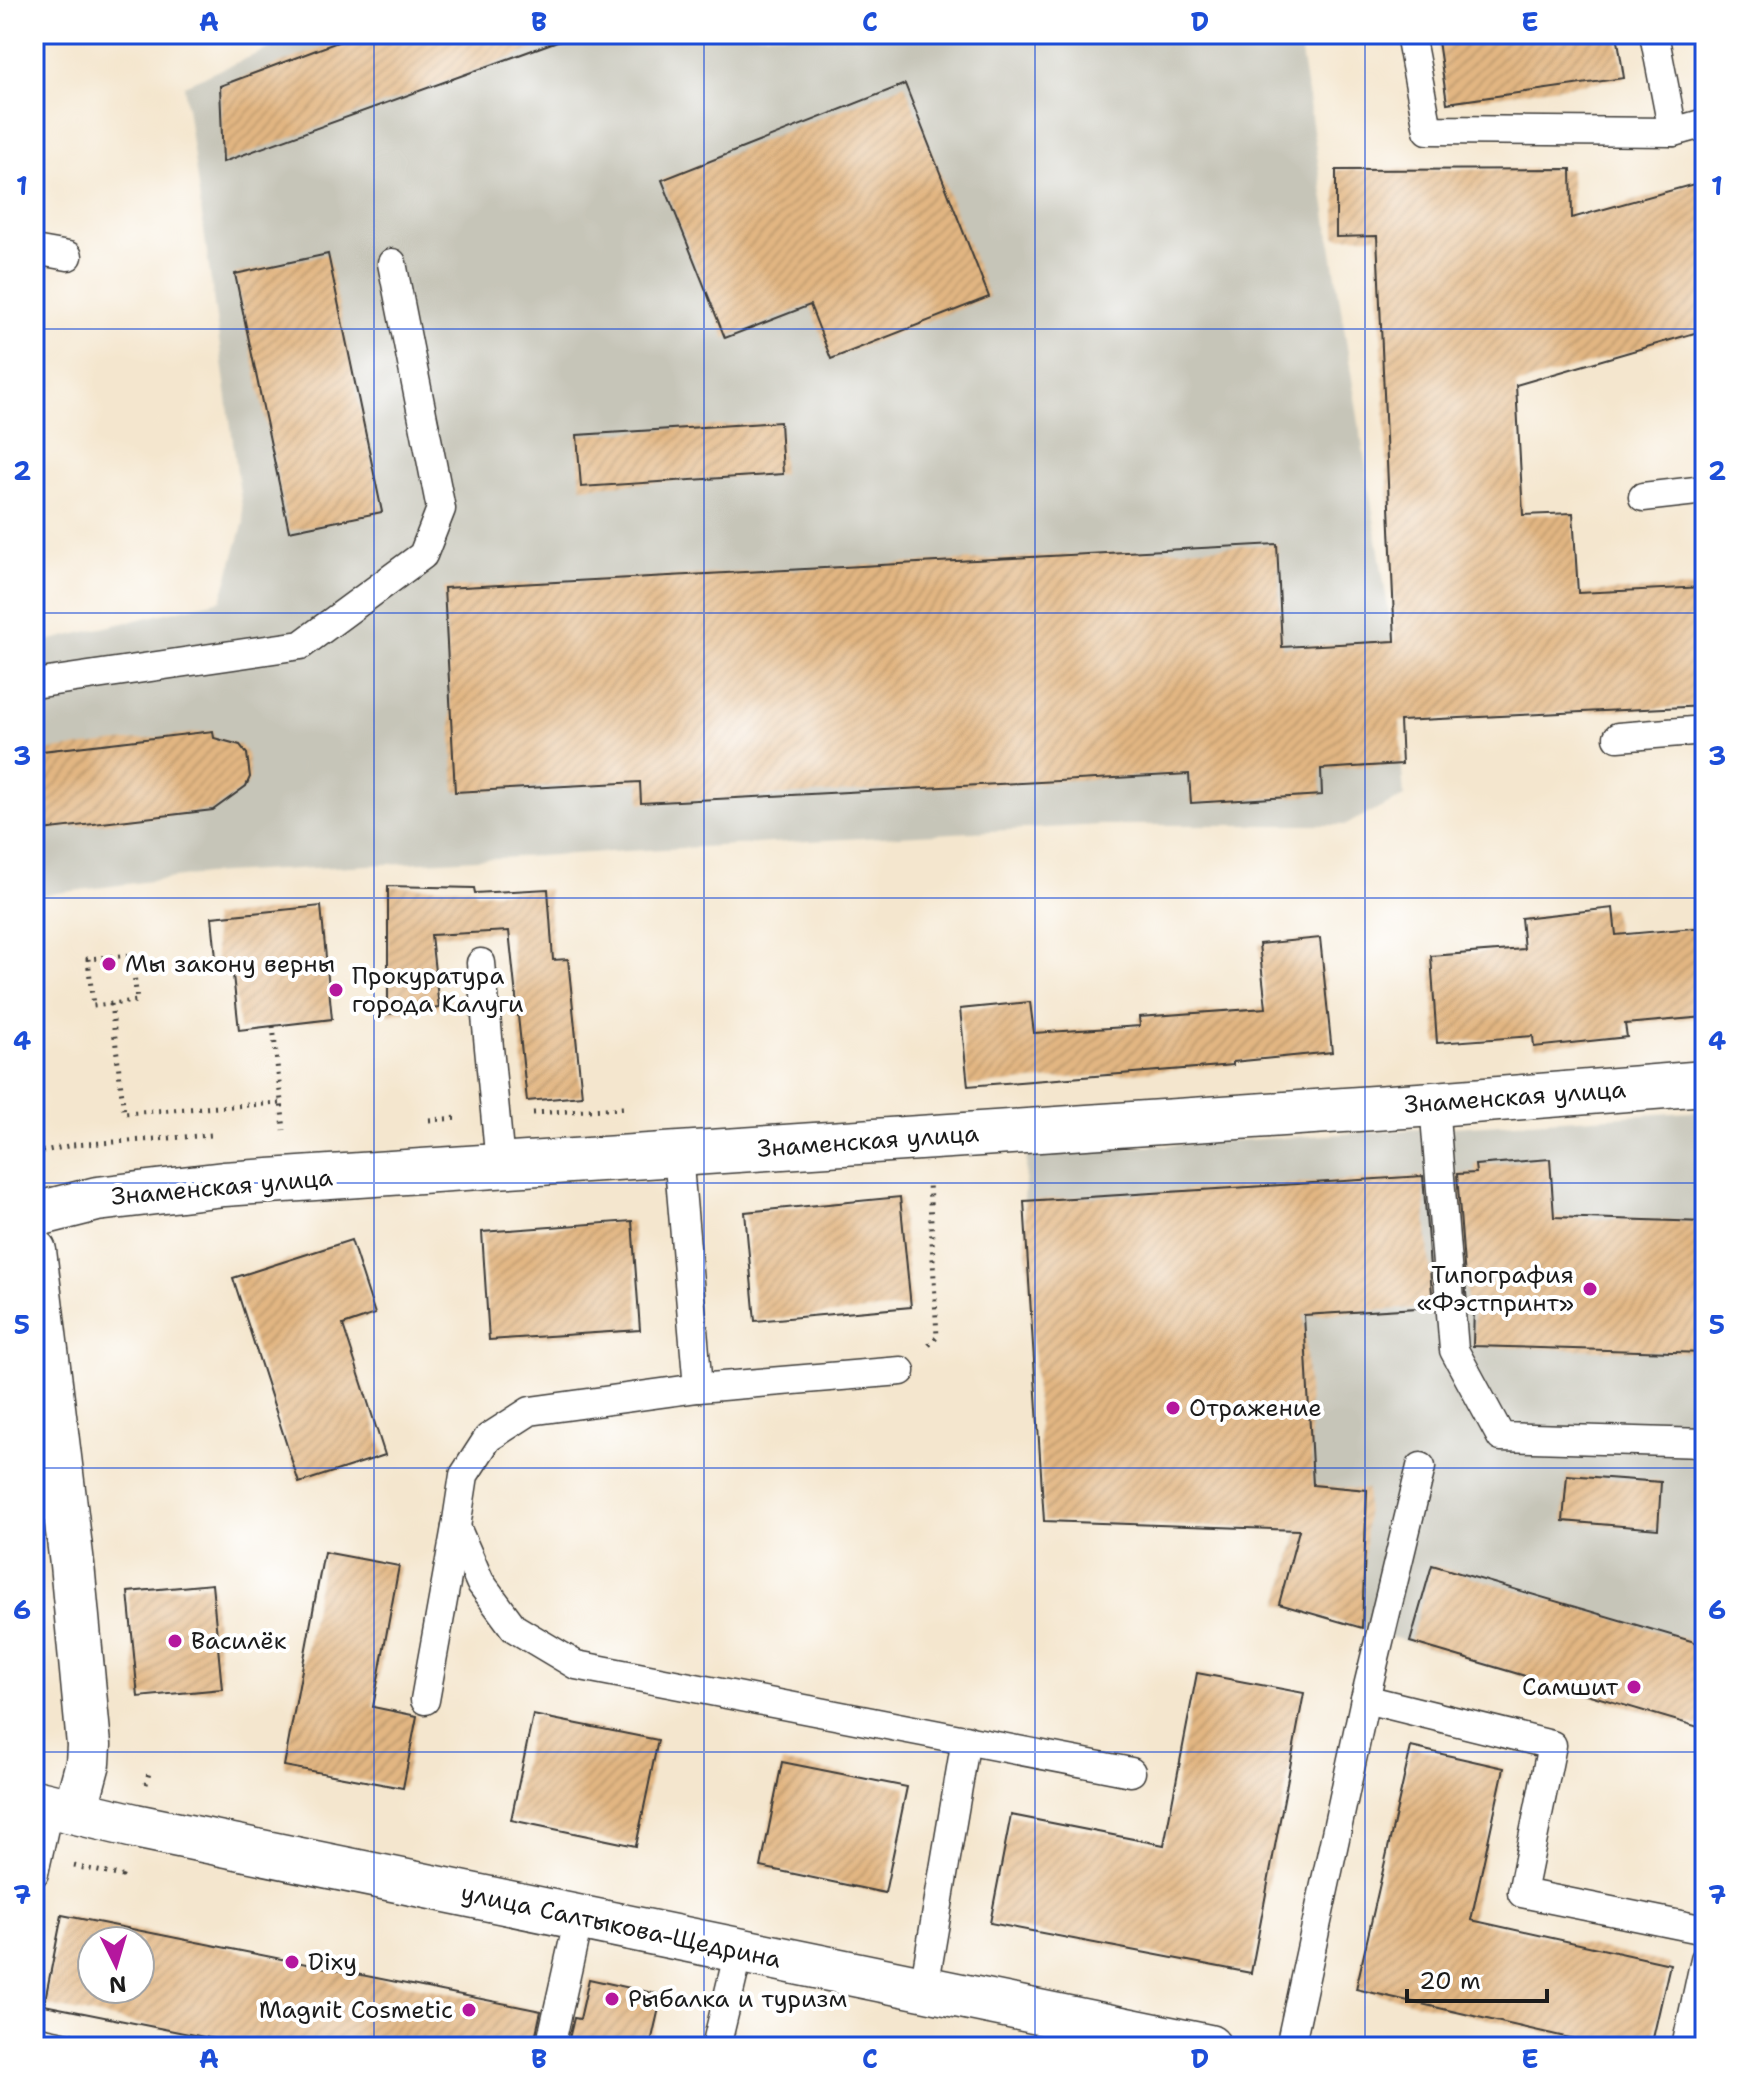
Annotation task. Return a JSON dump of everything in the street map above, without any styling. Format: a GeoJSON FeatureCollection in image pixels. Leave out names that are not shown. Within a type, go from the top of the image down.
{"type":"FeatureCollection","features":[{"type":"Feature","properties":{"kind":"street","name":"Знаменская улица"},"geometry":{"type":"LineString","coordinates":[[34,1215],[97,1199],[224,1184],[1434,1104],[1705,1083]]}},
{"type":"Feature","properties":{"kind":"street"},"geometry":{"type":"LineString","coordinates":[[35,1262],[72,1564],[89,1745],[88,1763],[53,1806]]}},
{"type":"Feature","properties":{"kind":"street","name":"улица Салтыкова-Щедрина"},"geometry":{"type":"LineString","coordinates":[[53,1806],[135,1826],[1209,2047]]}},
{"type":"Feature","properties":{"kind":"lane"},"geometry":{"type":"LineString","coordinates":[[1410,34],[1428,130],[1673,132],[1705,123]]}},
{"type":"Feature","properties":{"kind":"lane"},"geometry":{"type":"LineString","coordinates":[[1654,34],[1673,132]]}},
{"type":"Feature","properties":{"kind":"lane"},"geometry":{"type":"LineString","coordinates":[[34,250],[68,256]]}},
{"type":"Feature","properties":{"kind":"lane"},"geometry":{"type":"LineString","coordinates":[[34,684],[301,645],[423,555],[441,509],[392,263]]}},
{"type":"Feature","properties":{"kind":"lane"},"geometry":{"type":"LineString","coordinates":[[1643,497],[1705,490]]}},
{"type":"Feature","properties":{"kind":"lane"},"geometry":{"type":"LineString","coordinates":[[1618,737],[1705,730]]}},
{"type":"Feature","properties":{"kind":"lane"},"geometry":{"type":"LineString","coordinates":[[481,963],[500,1164]]}},
{"type":"Feature","properties":{"kind":"lane"},"geometry":{"type":"LineString","coordinates":[[1434,1104],[1454,1350],[1501,1437],[1705,1443]]}},
{"type":"Feature","properties":{"kind":"lane"},"geometry":{"type":"LineString","coordinates":[[678,1154],[698,1388]]}},
{"type":"Feature","properties":{"kind":"lane"},"geometry":{"type":"LineString","coordinates":[[425,1700],[464,1475],[488,1438],[530,1411],[698,1388],[901,1371]]}},
{"type":"Feature","properties":{"kind":"lane"},"geometry":{"type":"LineString","coordinates":[[1290,2047],[1365,1699],[1421,1467]]}},
{"type":"Feature","properties":{"kind":"lane"},"geometry":{"type":"LineString","coordinates":[[456,1527],[480,1582],[514,1628],[576,1665],[1131,1772]]}},
{"type":"Feature","properties":{"kind":"lane"},"geometry":{"type":"LineString","coordinates":[[1365,1699],[1552,1745],[1522,1893],[1705,1930]]}},
{"type":"Feature","properties":{"kind":"lane"},"geometry":{"type":"LineString","coordinates":[[924,1988],[966,1739]]}},
{"type":"Feature","properties":{"kind":"lane"},"geometry":{"type":"LineString","coordinates":[[34,1873],[53,1806]]}},
{"type":"Feature","properties":{"kind":"lane"},"geometry":{"type":"LineString","coordinates":[[550,2047],[579,1917]]}},
{"type":"Feature","properties":{"kind":"lane"},"geometry":{"type":"LineString","coordinates":[[716,2047],[739,1951]]}},
{"type":"Feature","properties":{"kind":"lane"},"geometry":{"type":"LineString","coordinates":[[1686,2047],[1705,1959]]}},
{"type":"Feature","properties":{"kind":"lane"},"geometry":{"type":"LineString","coordinates":[[34,2040],[67,2047]]}},
{"type":"Feature","properties":{"kind":"path"},"geometry":{"type":"LineString","coordinates":[[132,955],[137,1001],[111,1004],[93,1006],[88,959],[132,955]]}},
{"type":"Feature","properties":{"kind":"path"},"geometry":{"type":"LineString","coordinates":[[111,1004],[124,1113],[281,1103]]}},
{"type":"Feature","properties":{"kind":"path"},"geometry":{"type":"LineString","coordinates":[[273,1026],[284,1130]]}},
{"type":"Feature","properties":{"kind":"path"},"geometry":{"type":"LineString","coordinates":[[901,1371],[937,1337],[928,1137]]}},
{"type":"Feature","properties":{"kind":"shaded area"},"geometry":{"type":"Polygon","coordinates":[[[304,34],[1298,34],[1392,634],[1404,797],[1344,825],[1101,825],[205,874],[34,896],[34,644],[221,600],[244,522],[184,85],[304,34]]]}},
{"type":"Feature","properties":{"kind":"shaded area"},"geometry":{"type":"Polygon","coordinates":[[[1705,1111],[1705,1729],[1279,1604],[1298,1530],[1044,1521],[1024,1201],[1027,1154],[1705,1111]]]}},
{"type":"Feature","properties":{"kind":"building"},"geometry":{"type":"Polygon","coordinates":[[[359,34],[562,34],[563,39],[223,162],[220,86],[359,34]]]}},
{"type":"Feature","properties":{"kind":"building"},"geometry":{"type":"Polygon","coordinates":[[[1437,34],[1617,34],[1624,78],[1447,103],[1437,34]]]}},
{"type":"Feature","properties":{"kind":"building"},"geometry":{"type":"Polygon","coordinates":[[[905,84],[989,297],[831,359],[810,305],[725,338],[662,180],[905,84]]]}},
{"type":"Feature","properties":{"kind":"building"},"geometry":{"type":"Polygon","coordinates":[[[1571,169],[1572,218],[1705,181],[1705,330],[1516,385],[1523,515],[1573,513],[1578,593],[1705,587],[1705,706],[1400,721],[1402,764],[1321,769],[1322,795],[1191,803],[1189,774],[641,803],[640,782],[455,792],[444,588],[1277,544],[1282,647],[1395,641],[1377,236],[1336,237],[1336,170],[1571,169]]]}},
{"type":"Feature","properties":{"kind":"building"},"geometry":{"type":"Polygon","coordinates":[[[328,254],[382,512],[289,531],[235,274],[328,254]]]}},
{"type":"Feature","properties":{"kind":"building"},"geometry":{"type":"Polygon","coordinates":[[[780,422],[783,474],[581,487],[577,435],[780,422]]]}},
{"type":"Feature","properties":{"kind":"building"},"geometry":{"type":"Polygon","coordinates":[[[213,731],[214,738],[240,745],[247,754],[250,777],[246,786],[213,810],[34,831],[34,752],[213,731]]]}},
{"type":"Feature","properties":{"kind":"building"},"geometry":{"type":"Polygon","coordinates":[[[388,886],[474,888],[475,893],[548,889],[553,960],[568,959],[582,1096],[527,1101],[509,931],[431,935],[439,1008],[388,1014],[388,886]]]}},
{"type":"Feature","properties":{"kind":"building"},"geometry":{"type":"Polygon","coordinates":[[[321,906],[332,1019],[239,1030],[232,966],[217,968],[212,917],[321,906]]]}},
{"type":"Feature","properties":{"kind":"building"},"geometry":{"type":"Polygon","coordinates":[[[1613,908],[1616,935],[1705,927],[1705,1017],[1625,1024],[1627,1037],[1534,1047],[1533,1036],[1437,1043],[1431,956],[1524,949],[1521,918],[1613,908]]]}},
{"type":"Feature","properties":{"kind":"building"},"geometry":{"type":"Polygon","coordinates":[[[1320,938],[1332,1052],[1233,1062],[1233,1065],[968,1086],[960,1009],[1030,1002],[1034,1033],[1140,1026],[1139,1017],[1266,1008],[1259,944],[1320,938]]]}},
{"type":"Feature","properties":{"kind":"building","name":"Типография «Фэстпринт»"},"geometry":{"type":"Polygon","coordinates":[[[1550,1159],[1554,1217],[1705,1222],[1705,1353],[1473,1346],[1474,1305],[1467,1305],[1457,1174],[1476,1173],[1475,1165],[1550,1159]]]}},
{"type":"Feature","properties":{"kind":"building"},"geometry":{"type":"Polygon","coordinates":[[[1423,1176],[1433,1307],[1304,1315],[1313,1485],[1367,1490],[1362,1628],[1279,1604],[1299,1530],[1044,1521],[1024,1201],[1423,1176]]]}},
{"type":"Feature","properties":{"kind":"building"},"geometry":{"type":"Polygon","coordinates":[[[900,1197],[911,1307],[755,1321],[745,1212],[900,1197]]]}},
{"type":"Feature","properties":{"kind":"building"},"geometry":{"type":"Polygon","coordinates":[[[632,1221],[640,1330],[489,1340],[482,1232],[632,1221]]]}},
{"type":"Feature","properties":{"kind":"building"},"geometry":{"type":"Polygon","coordinates":[[[351,1240],[375,1314],[343,1325],[385,1455],[299,1483],[233,1278],[351,1240]]]}},
{"type":"Feature","properties":{"kind":"building"},"geometry":{"type":"Polygon","coordinates":[[[1567,1475],[1661,1482],[1658,1529],[1563,1521],[1567,1475]]]}},
{"type":"Feature","properties":{"kind":"building"},"geometry":{"type":"Polygon","coordinates":[[[324,1552],[399,1566],[373,1707],[417,1716],[403,1788],[284,1766],[324,1552]]]}},
{"type":"Feature","properties":{"kind":"building","name":"Самшит"},"geometry":{"type":"Polygon","coordinates":[[[1432,1565],[1705,1645],[1705,1729],[1410,1642],[1432,1565]]]}},
{"type":"Feature","properties":{"kind":"building","name":"Василёк"},"geometry":{"type":"Polygon","coordinates":[[[212,1584],[222,1689],[138,1697],[128,1592],[212,1584]]]}},
{"type":"Feature","properties":{"kind":"building"},"geometry":{"type":"Polygon","coordinates":[[[1197,1673],[1304,1693],[1251,1973],[990,1923],[1011,1815],[1164,1845],[1197,1673]]]}},
{"type":"Feature","properties":{"kind":"building"},"geometry":{"type":"Polygon","coordinates":[[[533,1715],[658,1740],[636,1846],[511,1820],[533,1715]]]}},
{"type":"Feature","properties":{"kind":"building"},"geometry":{"type":"Polygon","coordinates":[[[1411,1747],[1504,1768],[1471,1920],[1670,1964],[1651,2047],[1609,2047],[1356,1989],[1411,1747]]]}},
{"type":"Feature","properties":{"kind":"building"},"geometry":{"type":"Polygon","coordinates":[[[782,1762],[907,1787],[885,1893],[761,1867],[782,1762]]]}},
{"type":"Feature","properties":{"kind":"building"},"geometry":{"type":"Polygon","coordinates":[[[62,1915],[112,1925],[76,1925],[76,2005],[156,2005],[156,1934],[541,2011],[533,2047],[254,2047],[44,2005],[62,1915]]]}},
{"type":"Feature","properties":{"kind":"building"},"geometry":{"type":"Polygon","coordinates":[[[589,1979],[662,1995],[650,2047],[567,2047],[574,2018],[580,2019],[589,1979]]]}},
{"type":"Feature","properties":{"kind":"place","name":"Мы закону верны"},"geometry":{"type":"Point","coordinates":[109,964]}},
{"type":"Feature","properties":{"kind":"place","name":"Прокуратура города Калуги"},"geometry":{"type":"Point","coordinates":[336,990]}},
{"type":"Feature","properties":{"kind":"place","name":"Типография «Фэстпринт»"},"geometry":{"type":"Point","coordinates":[1590,1289]}},
{"type":"Feature","properties":{"kind":"place","name":"Отражение"},"geometry":{"type":"Point","coordinates":[1173,1408]}},
{"type":"Feature","properties":{"kind":"place","name":"Василёк"},"geometry":{"type":"Point","coordinates":[175,1641]}},
{"type":"Feature","properties":{"kind":"place","name":"Самшит"},"geometry":{"type":"Point","coordinates":[1634,1687]}},
{"type":"Feature","properties":{"kind":"place","name":"Dixy"},"geometry":{"type":"Point","coordinates":[292,1962]}},
{"type":"Feature","properties":{"kind":"place","name":"Рыбалка и туризм"},"geometry":{"type":"Point","coordinates":[612,1999]}},
{"type":"Feature","properties":{"kind":"place","name":"Magnit Cosmetic"},"geometry":{"type":"Point","coordinates":[469,2010]}}]}
